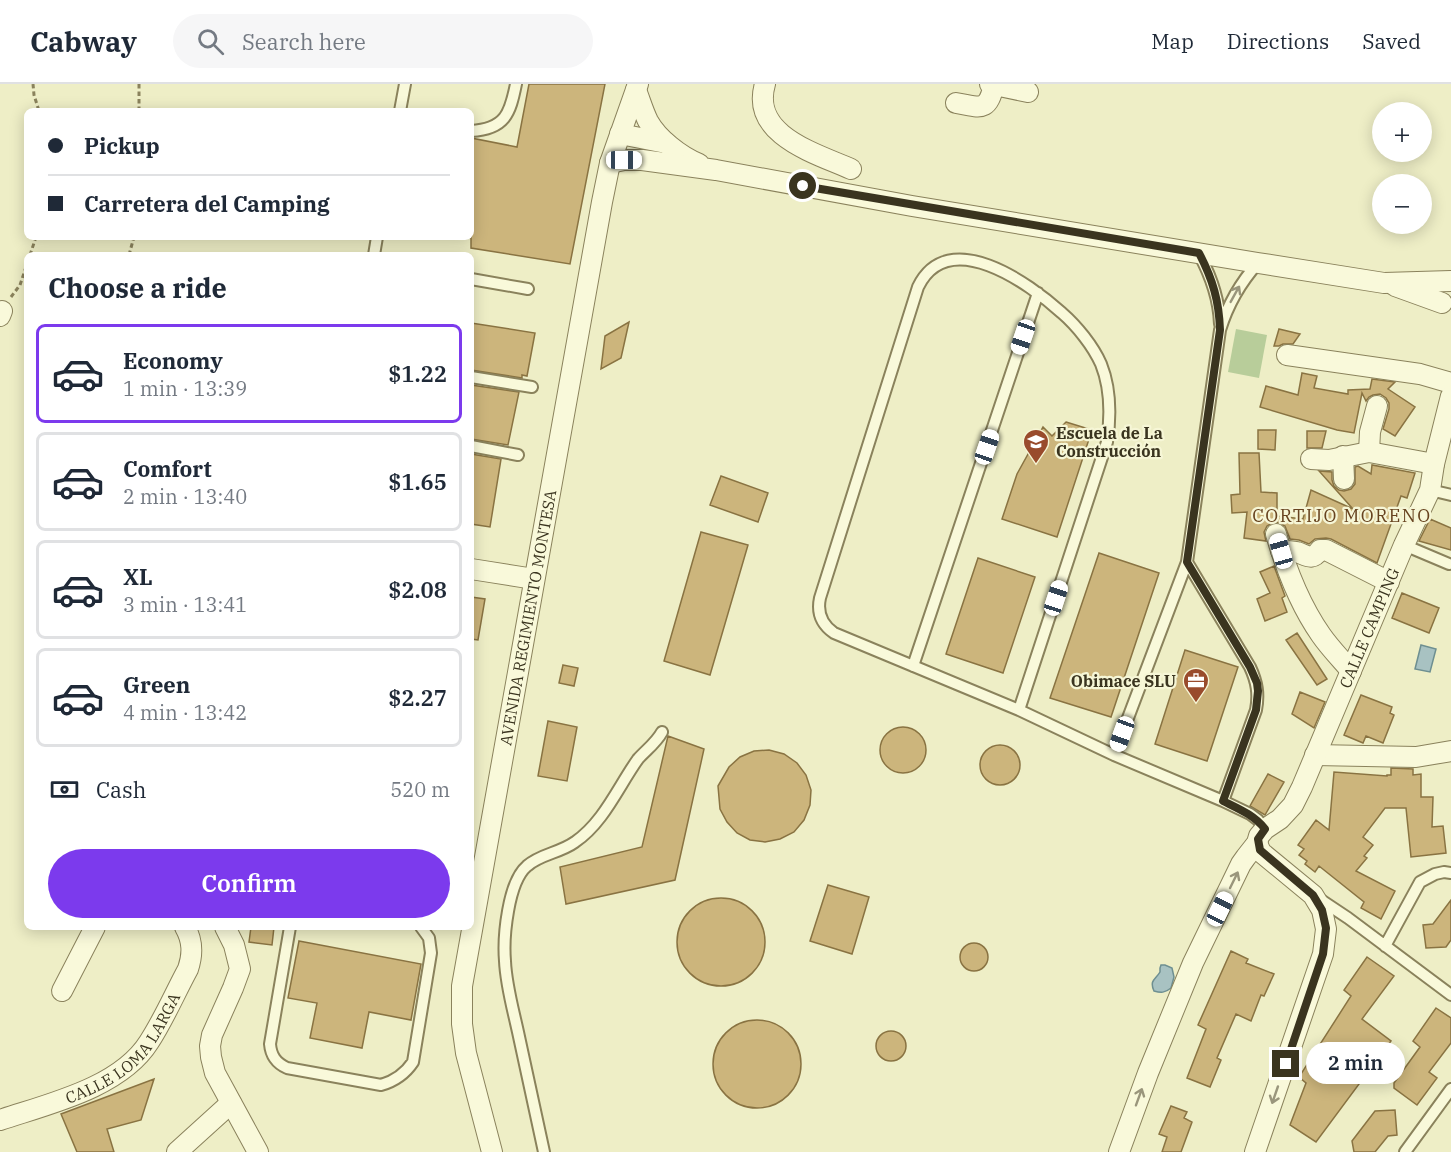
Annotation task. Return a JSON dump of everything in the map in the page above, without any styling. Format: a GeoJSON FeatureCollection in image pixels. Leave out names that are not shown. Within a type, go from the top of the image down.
{"type":"FeatureCollection","features":[{"type":"Feature","properties":{"kind":"street"},"geometry":{"type":"LineString","coordinates":[[765,84],[763,104],[774,127],[801,147],[851,169]]}},
{"type":"Feature","properties":{"kind":"street"},"geometry":{"type":"LineString","coordinates":[[956,104],[980,107],[986,105],[990,99],[992,85],[1028,93]]}},
{"type":"Feature","properties":{"kind":"street"},"geometry":{"type":"LineString","coordinates":[[637,87],[649,122],[666,143],[686,159],[716,170]]}},
{"type":"Feature","properties":{"kind":"street","name":"AVENIDA REGIMIENTO MONTESA"},"geometry":{"type":"LineString","coordinates":[[474,918],[610,163],[637,87]]}},
{"type":"Feature","properties":{"kind":"street"},"geometry":{"type":"LineString","coordinates":[[620,134],[666,143]]}},
{"type":"Feature","properties":{"kind":"street"},"geometry":{"type":"LineString","coordinates":[[610,163],[642,160],[716,170],[912,206],[1384,282],[1451,281]]}},
{"type":"Feature","properties":{"kind":"street"},"geometry":{"type":"LineString","coordinates":[[1446,309],[1443,291],[1451,281]]}},
{"type":"Feature","properties":{"kind":"street"},"geometry":{"type":"LineString","coordinates":[[1384,282],[1446,309]]}},
{"type":"Feature","properties":{"kind":"street"},"geometry":{"type":"LineString","coordinates":[[1287,355],[1420,374],[1451,383]]}},
{"type":"Feature","properties":{"kind":"street","name":"CALLE CAMPING"},"geometry":{"type":"LineString","coordinates":[[1119,1152],[1193,963],[1241,864],[1261,836],[1293,805],[1298,796],[1404,545],[1430,490],[1451,396]]}},
{"type":"Feature","properties":{"kind":"street"},"geometry":{"type":"LineString","coordinates":[[1369,452],[1370,432],[1377,406]]}},
{"type":"Feature","properties":{"kind":"street"},"geometry":{"type":"LineString","coordinates":[[1311,459],[1329,460],[1369,452],[1434,464]]}},
{"type":"Feature","properties":{"kind":"street"},"geometry":{"type":"LineString","coordinates":[[1343,456],[1344,480]]}},
{"type":"Feature","properties":{"kind":"street"},"geometry":{"type":"LineString","coordinates":[[1351,671],[1321,635],[1295,588],[1278,542],[1304,556],[1312,557],[1320,550],[1326,550],[1389,582]]}},
{"type":"Feature","properties":{"kind":"street"},"geometry":{"type":"LineString","coordinates":[[474,569],[534,579]]}},
{"type":"Feature","properties":{"kind":"street"},"geometry":{"type":"LineString","coordinates":[[1315,755],[1416,757],[1451,751]]}},
{"type":"Feature","properties":{"kind":"street"},"geometry":{"type":"LineString","coordinates":[[1255,1152],[1323,954],[1326,928],[1322,910],[1313,895],[1262,853],[1260,850],[1261,836]]}},
{"type":"Feature","properties":{"kind":"street"},"geometry":{"type":"LineString","coordinates":[[62,991],[93,930]]}},
{"type":"Feature","properties":{"kind":"street","name":"CALLE LOMA LARGA"},"geometry":{"type":"LineString","coordinates":[[0,1120],[98,1085],[119,1072],[138,1056],[148,1043],[188,969],[192,942],[186,930]]}},
{"type":"Feature","properties":{"kind":"street"},"geometry":{"type":"LineString","coordinates":[[226,930],[234,945],[240,969],[212,1035],[211,1057],[215,1072],[258,1152]]}},
{"type":"Feature","properties":{"kind":"street","name":"AVENIDA REGIMIENTO MONTESA"},"geometry":{"type":"LineString","coordinates":[[472,930],[462,986],[462,1024],[466,1053],[492,1152]]}},
{"type":"Feature","properties":{"kind":"street"},"geometry":{"type":"LineString","coordinates":[[177,1152],[231,1103]]}},
{"type":"Feature","properties":{"kind":"lane"},"geometry":{"type":"LineString","coordinates":[[401,108],[405,84]]}},
{"type":"Feature","properties":{"kind":"lane"},"geometry":{"type":"LineString","coordinates":[[474,131],[490,128],[503,119],[511,107],[516,84]]}},
{"type":"Feature","properties":{"kind":"lane"},"geometry":{"type":"LineString","coordinates":[[1199,253],[1213,284],[1220,330]]}},
{"type":"Feature","properties":{"kind":"lane"},"geometry":{"type":"LineString","coordinates":[[1019,710],[1107,442],[1110,419],[1109,395],[1100,363],[1077,329],[1063,314],[1038,293],[1010,276],[989,266],[959,259],[941,262],[934,266],[927,272],[918,287],[819,605],[821,619],[834,633],[1019,710],[1114,755],[1250,814],[1258,820],[1261,836]]}},
{"type":"Feature","properties":{"kind":"lane"},"geometry":{"type":"LineString","coordinates":[[1114,755],[1187,562],[1220,330],[1232,298],[1258,263]]}},
{"type":"Feature","properties":{"kind":"lane"},"geometry":{"type":"LineString","coordinates":[[474,280],[528,289]]}},
{"type":"Feature","properties":{"kind":"lane"},"geometry":{"type":"LineString","coordinates":[[913,666],[1038,293]]}},
{"type":"Feature","properties":{"kind":"lane"},"geometry":{"type":"LineString","coordinates":[[474,377],[532,387]]}},
{"type":"Feature","properties":{"kind":"lane"},"geometry":{"type":"LineString","coordinates":[[474,447],[518,455]]}},
{"type":"Feature","properties":{"kind":"lane"},"geometry":{"type":"LineString","coordinates":[[1430,490],[1451,495]]}},
{"type":"Feature","properties":{"kind":"lane"},"geometry":{"type":"LineString","coordinates":[[1404,545],[1449,564]]}},
{"type":"Feature","properties":{"kind":"lane"},"geometry":{"type":"LineString","coordinates":[[1187,562],[1250,667],[1257,683],[1256,710],[1223,801]]}},
{"type":"Feature","properties":{"kind":"lane"},"geometry":{"type":"LineString","coordinates":[[544,1152],[507,980],[504,939],[512,891],[525,867],[533,861],[570,845],[597,822],[639,759],[657,742],[662,732]]}},
{"type":"Feature","properties":{"kind":"lane"},"geometry":{"type":"LineString","coordinates":[[1385,946],[1420,882],[1435,874],[1451,873]]}},
{"type":"Feature","properties":{"kind":"lane"},"geometry":{"type":"LineString","coordinates":[[1313,895],[1348,918],[1451,995]]}},
{"type":"Feature","properties":{"kind":"lane"},"geometry":{"type":"LineString","coordinates":[[1326,928],[1333,921],[1348,918]]}},
{"type":"Feature","properties":{"kind":"lane"},"geometry":{"type":"LineString","coordinates":[[289,930],[270,1044],[272,1056],[287,1068],[381,1085],[402,1075],[413,1062],[431,953],[429,938],[423,930]]}},
{"type":"Feature","properties":{"kind":"lane"},"geometry":{"type":"LineString","coordinates":[[1405,1152],[1451,1089]]}},
{"type":"Feature","properties":{"kind":"path"},"geometry":{"type":"LineString","coordinates":[[33,84],[38,108]]}},
{"type":"Feature","properties":{"kind":"path"},"geometry":{"type":"LineString","coordinates":[[139,108],[140,84]]}},
{"type":"Feature","properties":{"kind":"path"},"geometry":{"type":"LineString","coordinates":[[1,313],[9,298],[20,285],[24,273]]}},
{"type":"Feature","properties":{"kind":"green space"},"geometry":{"type":"Polygon","coordinates":[[[1236,329],[1267,335],[1259,378],[1228,372],[1236,329]]]}},
{"type":"Feature","properties":{"kind":"water"},"geometry":{"type":"Polygon","coordinates":[[[1421,645],[1436,649],[1430,672],[1415,669],[1421,645]]]}},
{"type":"Feature","properties":{"kind":"water"},"geometry":{"type":"Polygon","coordinates":[[[1161,965],[1172,968],[1174,977],[1171,988],[1161,992],[1154,991],[1152,984],[1160,972],[1161,965]]]}},
{"type":"Feature","properties":{"kind":"building"},"geometry":{"type":"Polygon","coordinates":[[[529,84],[605,84],[570,264],[471,248],[471,240],[474,240],[474,139],[517,147],[529,84]]]}},
{"type":"Feature","properties":{"kind":"building"},"geometry":{"type":"Polygon","coordinates":[[[629,322],[621,358],[601,369],[605,336],[629,322]]]}},
{"type":"Feature","properties":{"kind":"building"},"geometry":{"type":"Polygon","coordinates":[[[474,323],[535,333],[527,376],[522,375],[522,378],[474,370],[474,323]]]}},
{"type":"Feature","properties":{"kind":"building"},"geometry":{"type":"Polygon","coordinates":[[[1279,329],[1300,334],[1293,344],[1274,346],[1279,329]]]}},
{"type":"Feature","properties":{"kind":"building"},"geometry":{"type":"Polygon","coordinates":[[[1302,373],[1317,376],[1314,388],[1348,394],[1348,390],[1370,389],[1372,379],[1395,382],[1388,389],[1415,407],[1395,436],[1383,429],[1389,403],[1380,394],[1369,397],[1366,401],[1362,393],[1354,433],[1260,407],[1266,386],[1298,395],[1302,373]]]}},
{"type":"Feature","properties":{"kind":"building"},"geometry":{"type":"Polygon","coordinates":[[[474,385],[519,392],[508,445],[474,439],[474,385]]]}},
{"type":"Feature","properties":{"kind":"building"},"geometry":{"type":"Polygon","coordinates":[[[1066,422],[1092,430],[1057,537],[1002,519],[1017,474],[1043,427],[1052,436],[1066,422]]]}},
{"type":"Feature","properties":{"kind":"building"},"geometry":{"type":"Polygon","coordinates":[[[1258,430],[1276,430],[1275,450],[1258,449],[1258,430]]]}},
{"type":"Feature","properties":{"kind":"building"},"geometry":{"type":"Polygon","coordinates":[[[1307,431],[1326,431],[1322,448],[1307,448],[1307,431]]]}},
{"type":"Feature","properties":{"kind":"building"},"geometry":{"type":"Polygon","coordinates":[[[1239,453],[1259,453],[1261,492],[1277,493],[1277,516],[1303,519],[1311,490],[1353,509],[1319,471],[1332,472],[1334,486],[1344,491],[1351,489],[1355,484],[1355,467],[1358,466],[1371,474],[1372,465],[1415,473],[1407,498],[1401,496],[1377,563],[1331,539],[1315,539],[1309,544],[1290,539],[1285,526],[1278,522],[1267,526],[1264,532],[1266,541],[1244,538],[1247,512],[1232,513],[1231,495],[1240,494],[1239,453]]]}},
{"type":"Feature","properties":{"kind":"building"},"geometry":{"type":"Polygon","coordinates":[[[474,454],[501,459],[490,527],[474,524],[474,454]]]}},
{"type":"Feature","properties":{"kind":"building"},"geometry":{"type":"Polygon","coordinates":[[[721,476],[768,493],[758,522],[710,505],[721,476]]]}},
{"type":"Feature","properties":{"kind":"building"},"geometry":{"type":"Polygon","coordinates":[[[1430,519],[1451,528],[1451,550],[1419,541],[1430,519]]]}},
{"type":"Feature","properties":{"kind":"building"},"geometry":{"type":"Polygon","coordinates":[[[701,532],[748,545],[710,675],[664,661],[701,532]]]}},
{"type":"Feature","properties":{"kind":"building"},"geometry":{"type":"Polygon","coordinates":[[[1099,553],[1159,573],[1111,717],[1050,698],[1099,553]]]}},
{"type":"Feature","properties":{"kind":"building"},"geometry":{"type":"Polygon","coordinates":[[[978,558],[1035,577],[1003,673],[946,654],[978,558]]]}},
{"type":"Feature","properties":{"kind":"building"},"geometry":{"type":"Polygon","coordinates":[[[1274,566],[1285,596],[1282,598],[1287,612],[1265,621],[1257,599],[1270,593],[1260,572],[1274,566]]]}},
{"type":"Feature","properties":{"kind":"building"},"geometry":{"type":"Polygon","coordinates":[[[1402,593],[1439,608],[1429,633],[1392,618],[1402,593]]]}},
{"type":"Feature","properties":{"kind":"building"},"geometry":{"type":"Polygon","coordinates":[[[474,597],[485,599],[478,640],[474,639],[474,597]]]}},
{"type":"Feature","properties":{"kind":"building"},"geometry":{"type":"Polygon","coordinates":[[[1297,633],[1327,679],[1317,685],[1286,640],[1297,633]]]}},
{"type":"Feature","properties":{"kind":"building"},"geometry":{"type":"Polygon","coordinates":[[[1185,650],[1238,667],[1207,761],[1155,744],[1185,650]]]}},
{"type":"Feature","properties":{"kind":"building"},"geometry":{"type":"Polygon","coordinates":[[[563,665],[578,668],[574,686],[559,683],[563,665]]]}},
{"type":"Feature","properties":{"kind":"building"},"geometry":{"type":"Polygon","coordinates":[[[1300,692],[1325,702],[1314,728],[1292,714],[1300,692]]]}},
{"type":"Feature","properties":{"kind":"building"},"geometry":{"type":"Polygon","coordinates":[[[1361,695],[1392,707],[1390,713],[1394,715],[1383,743],[1366,736],[1363,743],[1344,735],[1361,695]]]}},
{"type":"Feature","properties":{"kind":"building"},"geometry":{"type":"Polygon","coordinates":[[[548,721],[577,727],[567,781],[538,776],[548,721]]]}},
{"type":"Feature","properties":{"kind":"building"},"geometry":{"type":"Polygon","coordinates":[[[903,727],[919,734],[926,750],[919,766],[903,773],[887,766],[880,750],[887,734],[903,727]]]}},
{"type":"Feature","properties":{"kind":"building"},"geometry":{"type":"Polygon","coordinates":[[[668,736],[704,749],[675,880],[566,904],[560,867],[642,847],[668,736]]]}},
{"type":"Feature","properties":{"kind":"building"},"geometry":{"type":"Polygon","coordinates":[[[1000,745],[1014,751],[1020,765],[1014,779],[1000,785],[986,779],[980,765],[986,751],[1000,745]]]}},
{"type":"Feature","properties":{"kind":"building"},"geometry":{"type":"Polygon","coordinates":[[[769,750],[784,754],[797,763],[806,775],[811,790],[810,805],[804,820],[794,832],[780,839],[765,842],[750,840],[737,833],[727,822],[720,809],[718,786],[729,767],[740,757],[754,751],[769,750]]]}},
{"type":"Feature","properties":{"kind":"building"},"geometry":{"type":"Polygon","coordinates":[[[1391,768],[1413,769],[1413,775],[1421,774],[1421,797],[1433,797],[1432,827],[1443,826],[1446,853],[1411,857],[1406,808],[1385,808],[1363,837],[1373,845],[1364,856],[1367,858],[1356,871],[1395,891],[1381,919],[1361,908],[1364,902],[1319,866],[1315,872],[1305,864],[1307,861],[1299,855],[1304,849],[1298,845],[1316,820],[1329,830],[1334,772],[1387,776],[1391,775],[1391,768]]]}},
{"type":"Feature","properties":{"kind":"building"},"geometry":{"type":"Polygon","coordinates":[[[1268,774],[1284,782],[1265,815],[1250,806],[1268,774]]]}},
{"type":"Feature","properties":{"kind":"building"},"geometry":{"type":"Polygon","coordinates":[[[828,885],[869,897],[852,954],[810,941],[828,885]]]}},
{"type":"Feature","properties":{"kind":"building"},"geometry":{"type":"Polygon","coordinates":[[[721,898],[738,902],[752,911],[761,925],[765,942],[761,959],[752,973],[738,982],[721,986],[704,982],[690,973],[681,959],[677,942],[681,925],[690,911],[704,902],[721,898]]]}},
{"type":"Feature","properties":{"kind":"building"},"geometry":{"type":"Polygon","coordinates":[[[1451,900],[1451,940],[1446,947],[1426,948],[1423,925],[1433,924],[1451,900]]]}},
{"type":"Feature","properties":{"kind":"building"},"geometry":{"type":"Polygon","coordinates":[[[251,930],[274,930],[272,945],[249,942],[251,930]]]}},
{"type":"Feature","properties":{"kind":"building"},"geometry":{"type":"Polygon","coordinates":[[[299,941],[421,964],[411,1020],[369,1012],[362,1048],[310,1038],[317,1003],[288,998],[299,941]]]}},
{"type":"Feature","properties":{"kind":"building"},"geometry":{"type":"Polygon","coordinates":[[[974,943],[984,947],[988,957],[984,967],[974,971],[964,967],[960,957],[964,947],[974,943]]]}},
{"type":"Feature","properties":{"kind":"building"},"geometry":{"type":"Polygon","coordinates":[[[1231,951],[1248,959],[1246,963],[1274,974],[1264,996],[1261,995],[1251,1021],[1236,1014],[1217,1058],[1221,1060],[1210,1087],[1187,1078],[1206,1029],[1198,1025],[1231,951]]]}},
{"type":"Feature","properties":{"kind":"building"},"geometry":{"type":"Polygon","coordinates":[[[1367,957],[1394,976],[1362,1019],[1391,1041],[1316,1142],[1290,1125],[1306,1083],[1299,1077],[1351,996],[1344,990],[1367,957]]]}},
{"type":"Feature","properties":{"kind":"building"},"geometry":{"type":"Polygon","coordinates":[[[1436,1008],[1451,1018],[1451,1043],[1429,1072],[1437,1078],[1417,1105],[1394,1088],[1394,1083],[1420,1047],[1413,1041],[1436,1008]]]}},
{"type":"Feature","properties":{"kind":"building"},"geometry":{"type":"Polygon","coordinates":[[[757,1020],[782,1027],[794,1039],[801,1064],[794,1089],[782,1101],[757,1108],[732,1101],[720,1089],[713,1064],[720,1039],[732,1027],[757,1020]]]}},
{"type":"Feature","properties":{"kind":"building"},"geometry":{"type":"Polygon","coordinates":[[[891,1031],[897,1032],[905,1040],[905,1052],[897,1060],[891,1061],[885,1060],[877,1052],[876,1046],[877,1040],[885,1032],[891,1031]]]}},
{"type":"Feature","properties":{"kind":"building"},"geometry":{"type":"Polygon","coordinates":[[[154,1079],[141,1120],[107,1129],[114,1152],[77,1152],[61,1114],[154,1079]]]}},
{"type":"Feature","properties":{"kind":"building"},"geometry":{"type":"Polygon","coordinates":[[[1171,1106],[1187,1112],[1184,1118],[1192,1122],[1181,1152],[1162,1152],[1167,1137],[1159,1134],[1171,1106]]]}},
{"type":"Feature","properties":{"kind":"building"},"geometry":{"type":"Polygon","coordinates":[[[1395,1110],[1397,1135],[1388,1136],[1375,1152],[1354,1152],[1352,1141],[1375,1111],[1395,1110]]]}},
{"type":"Feature","properties":{"kind":"place","name":"Escuela de La Construcción"},"geometry":{"type":"Point","coordinates":[1036,465]}},
{"type":"Feature","properties":{"kind":"place","name":"Obimace SLU"},"geometry":{"type":"Point","coordinates":[1196,704]}},
{"type":"Feature","properties":{"kind":"district","name":"CORTIJO MORENO"},"geometry":{"type":"Point","coordinates":[1342,515]}},
{"type":"Feature","properties":{"kind":"route"},"geometry":{"type":"LineString","coordinates":[[803,186],[1199,253],[1213,284],[1220,330],[1187,562],[1250,667],[1258,691],[1256,710],[1223,801],[1248,813],[1265,829],[1259,836],[1258,847],[1262,853],[1313,895],[1322,910],[1326,928],[1323,954],[1286,1064]]}}]}
